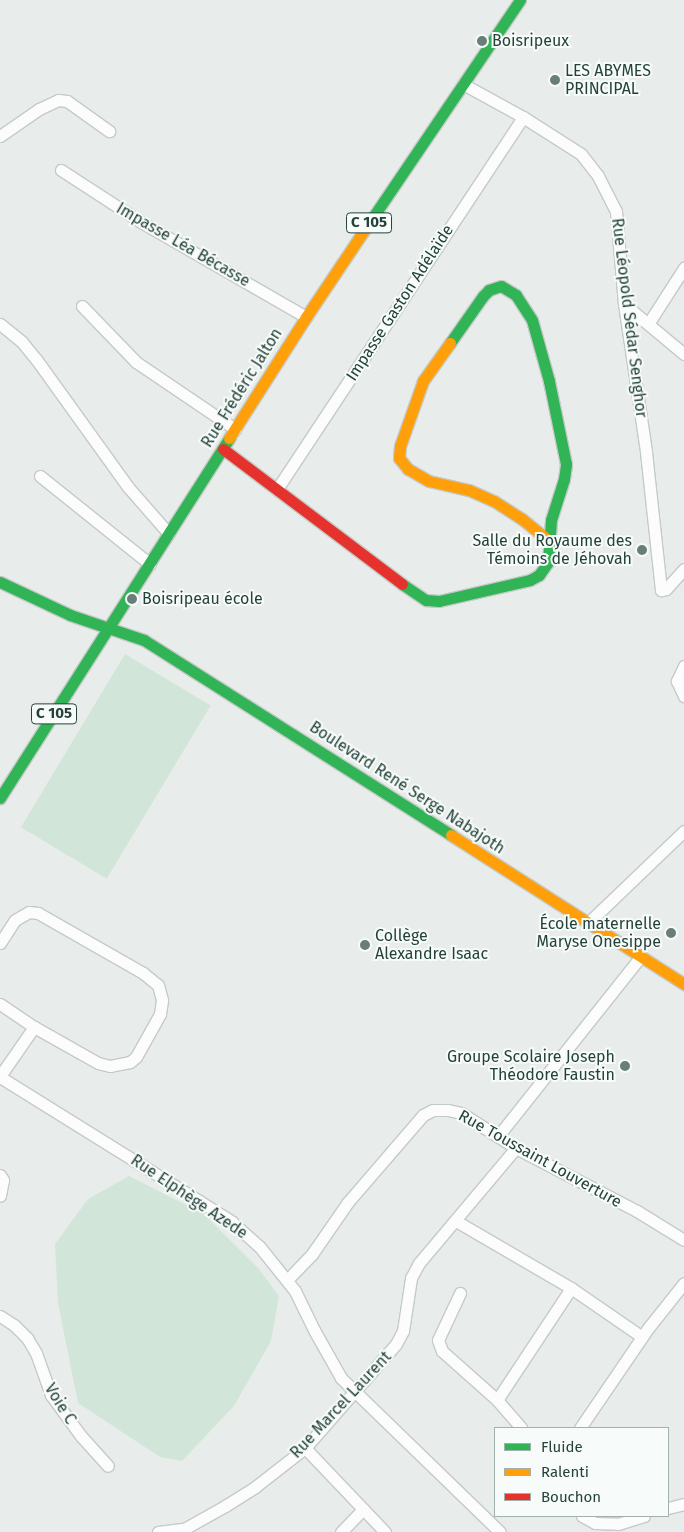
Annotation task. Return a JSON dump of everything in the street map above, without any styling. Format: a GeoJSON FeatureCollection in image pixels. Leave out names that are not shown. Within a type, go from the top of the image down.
{"type":"FeatureCollection","features":[{"type":"Feature","properties":{"kind":"street","name":"Rue Frédéric Jalton"},"geometry":{"type":"LineString","coordinates":[[0,798],[306,318],[520,0]]}},
{"type":"Feature","properties":{"kind":"street","name":"Rue Léopold Sédar Senghor"},"geometry":{"type":"LineString","coordinates":[[463,84],[523,117],[582,154],[598,176],[616,212],[624,304],[646,452],[659,587],[662,591],[668,588],[684,569]]}},
{"type":"Feature","properties":{"kind":"street"},"geometry":{"type":"LineString","coordinates":[[0,136],[39,108],[58,100],[66,100],[109,130]]}},
{"type":"Feature","properties":{"kind":"street","name":"Impasse Gaston Adélaïde"},"geometry":{"type":"LineString","coordinates":[[277,490],[523,117]]}},
{"type":"Feature","properties":{"kind":"street","name":"Impasse Léa Bécasse"},"geometry":{"type":"LineString","coordinates":[[61,170],[141,222],[306,318]]}},
{"type":"Feature","properties":{"kind":"street"},"geometry":{"type":"LineString","coordinates":[[648,324],[684,268]]}},
{"type":"Feature","properties":{"kind":"street"},"geometry":{"type":"LineString","coordinates":[[222,449],[415,594],[426,600],[439,601],[461,597],[530,580],[546,568],[549,541],[551,520],[564,479],[566,464],[554,403],[537,335],[528,311],[510,289],[496,286],[483,296],[423,381],[400,446],[399,458],[408,469],[429,481],[469,490],[494,501],[522,519],[549,541]]}},
{"type":"Feature","properties":{"kind":"street"},"geometry":{"type":"LineString","coordinates":[[624,304],[684,354]]}},
{"type":"Feature","properties":{"kind":"street"},"geometry":{"type":"LineString","coordinates":[[82,306],[136,362],[235,429]]}},
{"type":"Feature","properties":{"kind":"street"},"geometry":{"type":"LineString","coordinates":[[0,324],[22,342],[36,359],[128,487],[169,534]]}},
{"type":"Feature","properties":{"kind":"street"},"geometry":{"type":"LineString","coordinates":[[40,476],[150,564]]}},
{"type":"Feature","properties":{"kind":"street","name":"Boulevard René Serge Nabajoth"},"geometry":{"type":"LineString","coordinates":[[0,582],[35,600],[108,629],[144,640],[684,984]]}},
{"type":"Feature","properties":{"kind":"street"},"geometry":{"type":"LineString","coordinates":[[684,666],[677,681],[684,696]]}},
{"type":"Feature","properties":{"kind":"street"},"geometry":{"type":"LineString","coordinates":[[588,923],[684,831]]}},
{"type":"Feature","properties":{"kind":"street"},"geometry":{"type":"LineString","coordinates":[[0,943],[15,920],[29,912],[38,913],[151,979],[161,991],[162,1007],[136,1057],[122,1065],[110,1066],[98,1064],[34,1027],[0,1004]]}},
{"type":"Feature","properties":{"kind":"street"},"geometry":{"type":"LineString","coordinates":[[498,1136],[640,956]]}},
{"type":"Feature","properties":{"kind":"street"},"geometry":{"type":"LineString","coordinates":[[0,1076],[34,1027]]}},
{"type":"Feature","properties":{"kind":"street","name":"Rue Elphège Azede"},"geometry":{"type":"LineString","coordinates":[[0,1076],[140,1162],[232,1222],[259,1246],[288,1280],[331,1363],[354,1393],[492,1518],[500,1532]]}},
{"type":"Feature","properties":{"kind":"street","name":"Rue Toussaint Louverture"},"geometry":{"type":"LineString","coordinates":[[288,1280],[312,1254],[348,1202],[423,1115],[433,1110],[448,1110],[461,1113],[516,1148],[637,1211],[684,1240]]}},
{"type":"Feature","properties":{"kind":"street","name":"Rue Marcel Laurent"},"geometry":{"type":"LineString","coordinates":[[158,1532],[184,1529],[225,1506],[255,1487],[305,1448],[396,1344],[403,1332],[411,1278],[419,1263],[516,1148]]}},
{"type":"Feature","properties":{"kind":"street"},"geometry":{"type":"LineString","coordinates":[[0,1175],[3,1180],[0,1196]]}},
{"type":"Feature","properties":{"kind":"street"},"geometry":{"type":"LineString","coordinates":[[456,1221],[571,1288],[642,1337]]}},
{"type":"Feature","properties":{"kind":"street"},"geometry":{"type":"LineString","coordinates":[[581,1427],[642,1337],[684,1283]]}},
{"type":"Feature","properties":{"kind":"street"},"geometry":{"type":"LineString","coordinates":[[497,1400],[571,1288]]}},
{"type":"Feature","properties":{"kind":"street"},"geometry":{"type":"LineString","coordinates":[[460,1293],[438,1340],[442,1351],[497,1400],[520,1427]]}},
{"type":"Feature","properties":{"kind":"street","name":"Voie C"},"geometry":{"type":"LineString","coordinates":[[0,1316],[14,1325],[27,1338],[36,1353],[51,1395],[81,1436],[108,1466]]}},
{"type":"Feature","properties":{"kind":"street"},"geometry":{"type":"LineString","coordinates":[[305,1448],[385,1532]]}},
{"type":"Feature","properties":{"kind":"street"},"geometry":{"type":"LineString","coordinates":[[669,1508],[684,1504]]}},
{"type":"Feature","properties":{"kind":"street"},"geometry":{"type":"LineString","coordinates":[[341,1532],[363,1509]]}},
{"type":"Feature","properties":{"kind":"street"},"geometry":{"type":"LineString","coordinates":[[584,1517],[595,1523],[618,1524],[641,1517]]}},
{"type":"Feature","properties":{"kind":"green space"},"geometry":{"type":"Polygon","coordinates":[[[125,654],[211,706],[107,879],[21,827],[125,654]]]}},
{"type":"Feature","properties":{"kind":"green space"},"geometry":{"type":"Polygon","coordinates":[[[129,1176],[204,1214],[259,1269],[279,1296],[271,1341],[234,1406],[182,1461],[160,1457],[78,1403],[58,1303],[55,1244],[88,1199],[129,1176]]]}},
{"type":"Feature","properties":{"kind":"traffic: fast"},"geometry":{"type":"LineString","coordinates":[[371,220],[520,0]]}},
{"type":"Feature","properties":{"kind":"traffic: fast"},"geometry":{"type":"LineString","coordinates":[[402,584],[426,600],[439,601],[530,580],[539,575],[548,562],[551,520],[564,479],[566,464],[549,381],[532,320],[516,295],[501,286],[489,290],[483,296],[450,343]]}},
{"type":"Feature","properties":{"kind":"traffic: fast"},"geometry":{"type":"LineString","coordinates":[[0,798],[229,438]]}},
{"type":"Feature","properties":{"kind":"traffic: fast"},"geometry":{"type":"LineString","coordinates":[[0,582],[70,615],[144,640],[451,835]]}},
{"type":"Feature","properties":{"kind":"traffic: slow"},"geometry":{"type":"LineString","coordinates":[[229,438],[306,317],[371,220]]}},
{"type":"Feature","properties":{"kind":"traffic: slow"},"geometry":{"type":"LineString","coordinates":[[450,343],[423,381],[400,446],[399,458],[408,469],[429,481],[469,490],[494,501],[522,519],[549,541]]}},
{"type":"Feature","properties":{"kind":"traffic: slow"},"geometry":{"type":"LineString","coordinates":[[451,835],[684,984]]}},
{"type":"Feature","properties":{"kind":"traffic: jam"},"geometry":{"type":"LineString","coordinates":[[223,449],[402,584]]}},
{"type":"Feature","properties":{"kind":"place","name":"Boisripeux"},"geometry":{"type":"Point","coordinates":[482,41]}},
{"type":"Feature","properties":{"kind":"place","name":"LES ABYMES PRINCIPAL"},"geometry":{"type":"Point","coordinates":[555,80]}},
{"type":"Feature","properties":{"kind":"place","name":"Salle du Royaume des Témoins de Jéhovah"},"geometry":{"type":"Point","coordinates":[642,550]}},
{"type":"Feature","properties":{"kind":"place","name":"Boisripeau école"},"geometry":{"type":"Point","coordinates":[132,599]}},
{"type":"Feature","properties":{"kind":"place","name":"École maternelle Maryse Onesippe"},"geometry":{"type":"Point","coordinates":[671,933]}},
{"type":"Feature","properties":{"kind":"place","name":"Collège Alexandre Isaac"},"geometry":{"type":"Point","coordinates":[365,945]}},
{"type":"Feature","properties":{"kind":"place","name":"Groupe Scolaire Joseph Théodore Faustin"},"geometry":{"type":"Point","coordinates":[625,1066]}}]}
